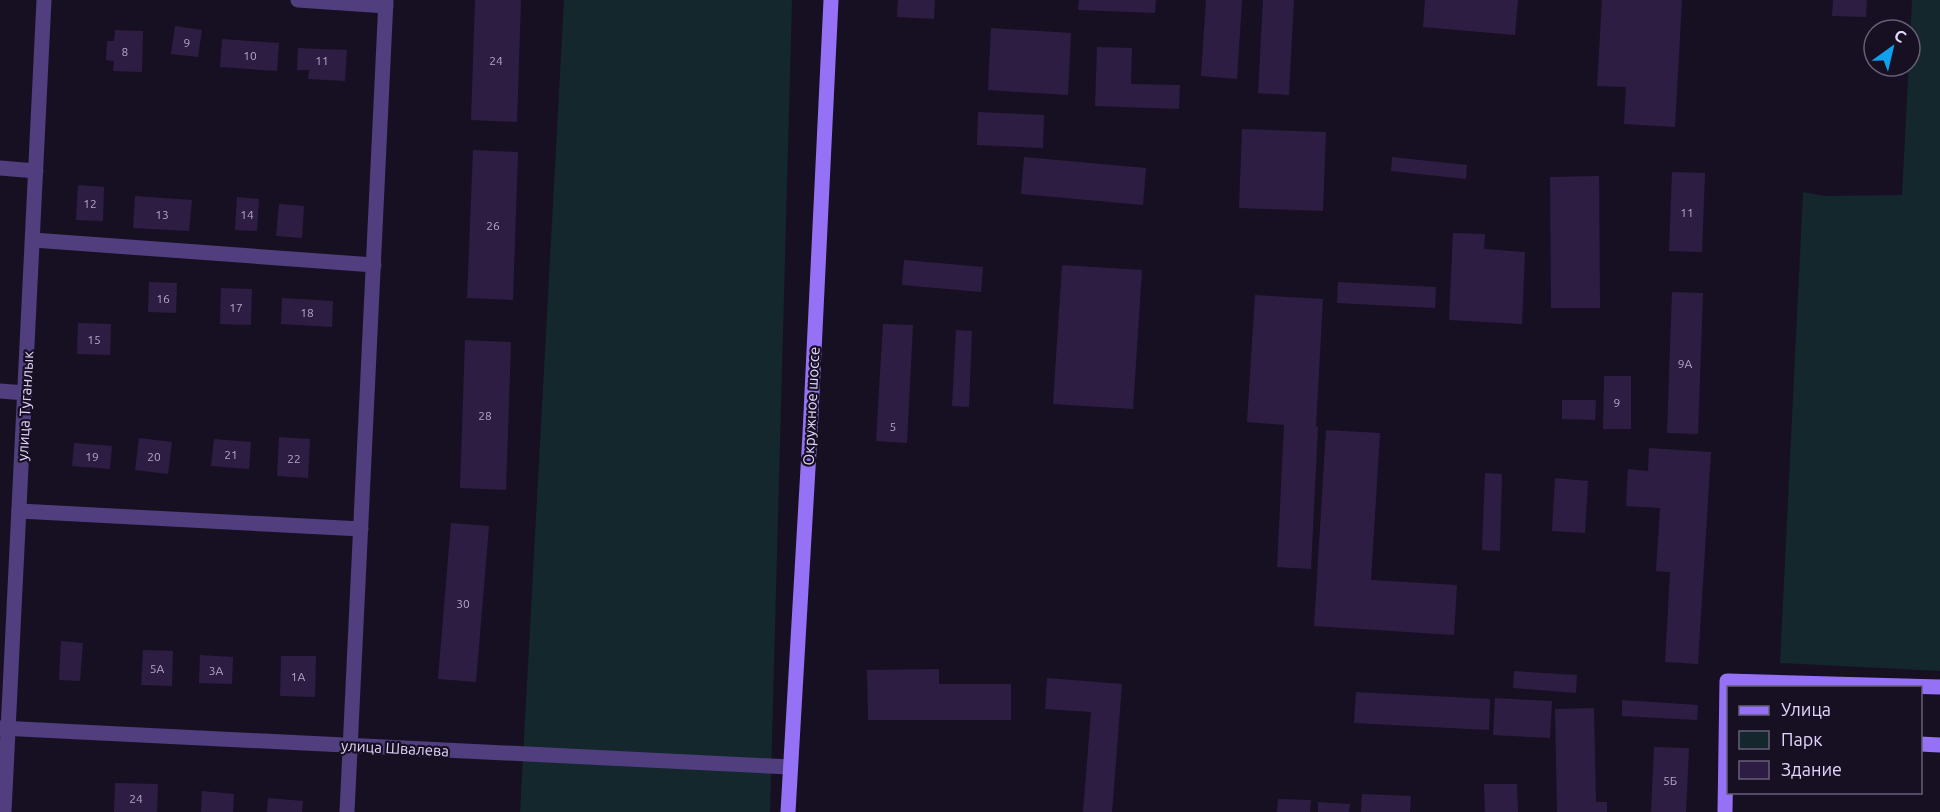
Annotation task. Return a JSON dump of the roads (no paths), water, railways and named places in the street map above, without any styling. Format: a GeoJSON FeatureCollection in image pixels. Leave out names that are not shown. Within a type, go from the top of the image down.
{"type":"FeatureCollection","features":[{"type":"Feature","properties":{"kind":"street","name":"улица Туганлык"},"geometry":{"type":"LineString","coordinates":[[4,812],[4,728],[19,511],[44,0]]}},
{"type":"Feature","properties":{"kind":"street"},"geometry":{"type":"LineString","coordinates":[[298,0],[386,3],[347,812]]}},
{"type":"Feature","properties":{"kind":"street","name":"Окружное шоссе"},"geometry":{"type":"LineString","coordinates":[[788,812],[810,434],[831,0]]}},
{"type":"Feature","properties":{"kind":"street"},"geometry":{"type":"LineString","coordinates":[[0,168],[36,171]]}},
{"type":"Feature","properties":{"kind":"street"},"geometry":{"type":"LineString","coordinates":[[33,240],[374,265]]}},
{"type":"Feature","properties":{"kind":"street"},"geometry":{"type":"LineString","coordinates":[[0,391],[25,393]]}},
{"type":"Feature","properties":{"kind":"street"},"geometry":{"type":"LineString","coordinates":[[19,511],[361,529]]}},
{"type":"Feature","properties":{"kind":"street"},"geometry":{"type":"LineString","coordinates":[[1725,812],[1727,681],[1904,686]]}},
{"type":"Feature","properties":{"kind":"street"},"geometry":{"type":"LineString","coordinates":[[1922,686],[1940,687]]}},
{"type":"Feature","properties":{"kind":"street","name":"улица Швалева"},"geometry":{"type":"LineString","coordinates":[[4,728],[790,767]]}},
{"type":"Feature","properties":{"kind":"street"},"geometry":{"type":"LineString","coordinates":[[1922,744],[1940,745]]}}]}
